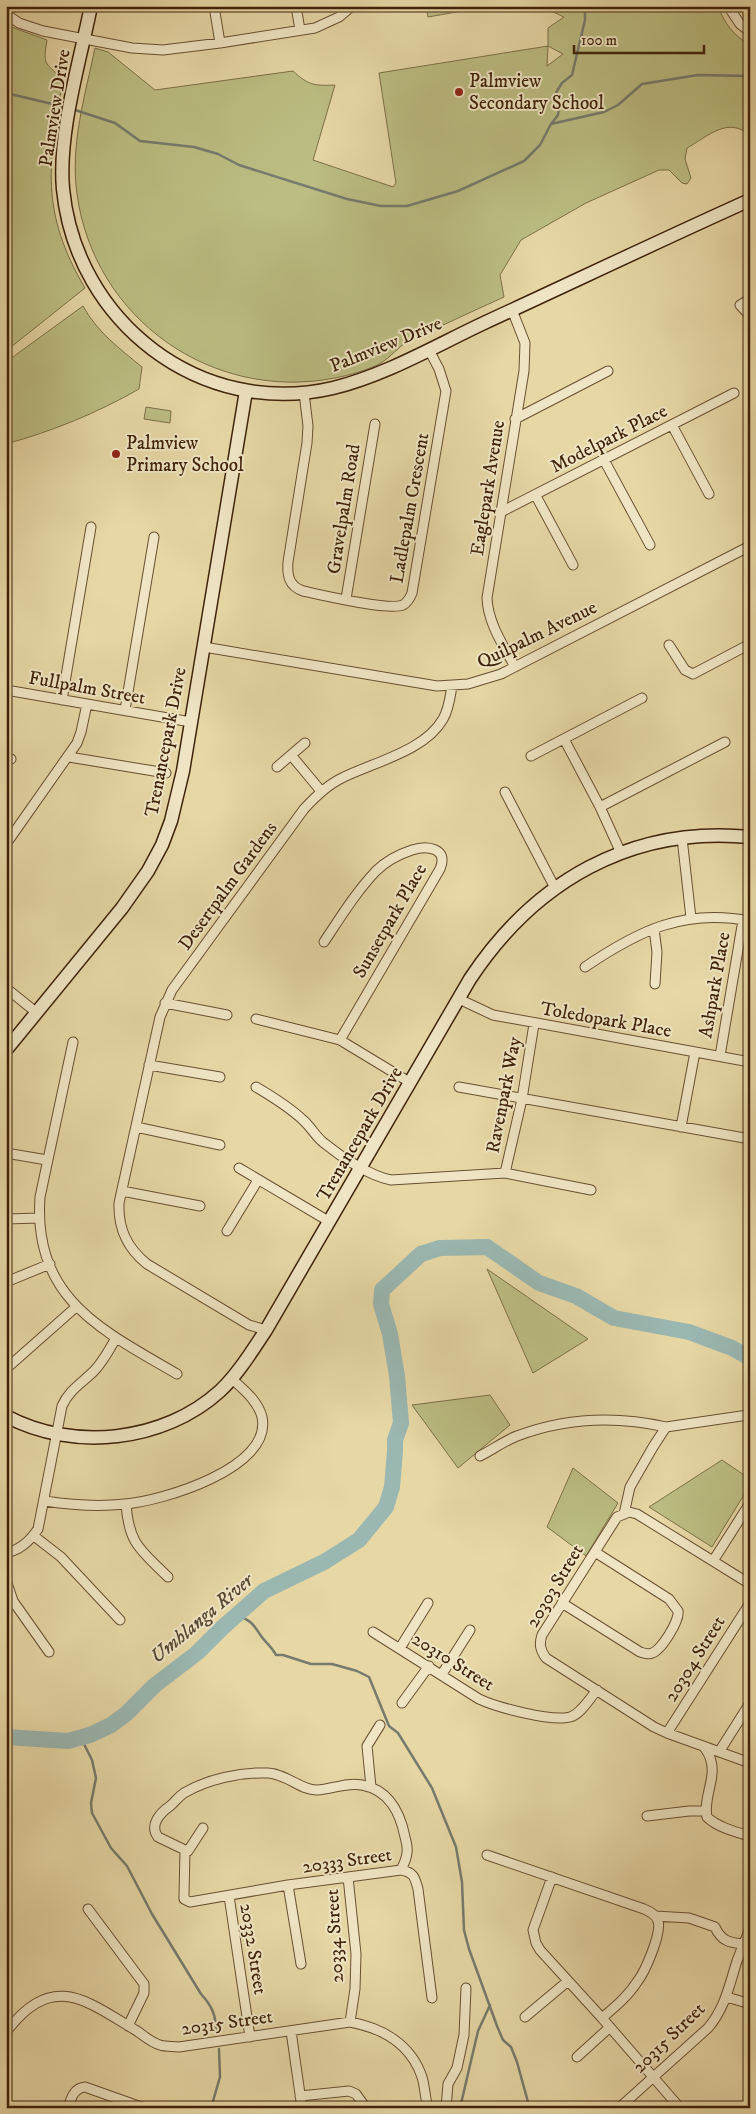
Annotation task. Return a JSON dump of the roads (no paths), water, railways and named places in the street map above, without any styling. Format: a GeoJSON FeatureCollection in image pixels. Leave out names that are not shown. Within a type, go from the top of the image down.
{"type":"FeatureCollection","features":[{"type":"Feature","properties":{"kind":"street","name":"Palmview Drive"},"geometry":{"type":"LineString","coordinates":[[91,6],[72,100],[64,152],[63,187],[66,206],[72,233],[83,264],[96,289],[111,310],[129,330],[162,358],[204,378],[246,391],[304,393],[352,383],[429,350],[750,200]]}},
{"type":"Feature","properties":{"kind":"street"},"geometry":{"type":"LineString","coordinates":[[214,6],[220,43]]}},
{"type":"Feature","properties":{"kind":"street"},"geometry":{"type":"LineString","coordinates":[[296,6],[300,30]]}},
{"type":"Feature","properties":{"kind":"street"},"geometry":{"type":"LineString","coordinates":[[6,14],[19,23],[30,27],[132,48],[156,50],[220,43],[300,30],[326,24],[339,17],[352,6]]}},
{"type":"Feature","properties":{"kind":"street"},"geometry":{"type":"LineString","coordinates":[[728,6],[740,24],[750,32]]}},
{"type":"Feature","properties":{"kind":"street"},"geometry":{"type":"LineString","coordinates":[[750,299],[740,304],[750,316]]}},
{"type":"Feature","properties":{"kind":"street","name":"Eaglepark Avenue"},"geometry":{"type":"LineString","coordinates":[[512,310],[522,333],[525,355],[499,514],[487,607],[492,624],[515,667]]}},
{"type":"Feature","properties":{"kind":"street","name":"Ladlepalm Crescent"},"geometry":{"type":"LineString","coordinates":[[304,393],[308,426],[307,443],[288,562],[288,579],[296,588],[303,592],[397,606],[404,604],[410,598],[446,390],[439,369],[429,350]]}},
{"type":"Feature","properties":{"kind":"street"},"geometry":{"type":"LineString","coordinates":[[515,418],[608,371]]}},
{"type":"Feature","properties":{"kind":"street","name":"Trenancepark Drive"},"geometry":{"type":"LineString","coordinates":[[6,1050],[122,908],[148,872],[162,845],[175,808],[191,722],[246,391]]}},
{"type":"Feature","properties":{"kind":"street","name":"Modelpark Place"},"geometry":{"type":"LineString","coordinates":[[499,514],[734,393]]}},
{"type":"Feature","properties":{"kind":"street","name":"Gravelpalm Road"},"geometry":{"type":"LineString","coordinates":[[346,599],[375,424]]}},
{"type":"Feature","properties":{"kind":"street"},"geometry":{"type":"LineString","coordinates":[[672,425],[709,494]]}},
{"type":"Feature","properties":{"kind":"street"},"geometry":{"type":"LineString","coordinates":[[604,460],[650,545]]}},
{"type":"Feature","properties":{"kind":"street"},"geometry":{"type":"LineString","coordinates":[[536,496],[573,565]]}},
{"type":"Feature","properties":{"kind":"street"},"geometry":{"type":"LineString","coordinates":[[62,700],[91,527]]}},
{"type":"Feature","properties":{"kind":"street"},"geometry":{"type":"LineString","coordinates":[[125,710],[154,538]]}},
{"type":"Feature","properties":{"kind":"street","name":"Quilpalm Avenue"},"geometry":{"type":"LineString","coordinates":[[204,647],[437,686],[452,686],[489,679],[515,667],[750,546]]}},
{"type":"Feature","properties":{"kind":"street"},"geometry":{"type":"LineString","coordinates":[[669,644],[685,670],[693,674],[750,644]]}},
{"type":"Feature","properties":{"kind":"street","name":"Desertpalm Gardens"},"geometry":{"type":"LineString","coordinates":[[266,1330],[250,1325],[155,1270],[138,1258],[127,1244],[120,1224],[119,1203],[155,1035],[165,1003],[178,982],[304,809],[321,791],[340,778],[425,740],[436,729],[447,712],[452,686]]}},
{"type":"Feature","properties":{"kind":"street","name":"Fullpalm Street"},"geometry":{"type":"LineString","coordinates":[[6,690],[191,722]]}},
{"type":"Feature","properties":{"kind":"street"},"geometry":{"type":"LineString","coordinates":[[531,756],[642,698]]}},
{"type":"Feature","properties":{"kind":"street"},"geometry":{"type":"LineString","coordinates":[[6,844],[69,757],[82,732],[87,704]]}},
{"type":"Feature","properties":{"kind":"street"},"geometry":{"type":"LineString","coordinates":[[564,738],[600,807],[621,853]]}},
{"type":"Feature","properties":{"kind":"street"},"geometry":{"type":"LineString","coordinates":[[600,807],[725,742]]}},
{"type":"Feature","properties":{"kind":"street"},"geometry":{"type":"LineString","coordinates":[[277,767],[305,744]]}},
{"type":"Feature","properties":{"kind":"street"},"geometry":{"type":"LineString","coordinates":[[291,755],[321,791]]}},
{"type":"Feature","properties":{"kind":"street"},"geometry":{"type":"LineString","coordinates":[[69,757],[166,773]]}},
{"type":"Feature","properties":{"kind":"street"},"geometry":{"type":"LineString","coordinates":[[505,792],[555,888]]}},
{"type":"Feature","properties":{"kind":"street","name":"Trenancepark Drive"},"geometry":{"type":"LineString","coordinates":[[6,1416],[26,1426],[57,1434],[111,1437],[154,1428],[179,1418],[204,1404],[232,1379],[266,1330],[459,1000],[483,961],[507,930],[555,888],[589,866],[621,853],[682,838],[725,835],[750,836]]}},
{"type":"Feature","properties":{"kind":"street"},"geometry":{"type":"LineString","coordinates":[[682,838],[691,918]]}},
{"type":"Feature","properties":{"kind":"street","name":"Sunsetpark Place"},"geometry":{"type":"LineString","coordinates":[[324,942],[365,884],[386,863],[413,850],[423,848],[436,850],[442,855],[443,862],[440,869],[340,1040]]}},
{"type":"Feature","properties":{"kind":"street"},"geometry":{"type":"LineString","coordinates":[[585,967],[641,932],[691,918],[725,917],[746,920]]}},
{"type":"Feature","properties":{"kind":"street","name":"Ashpark Place"},"geometry":{"type":"LineString","coordinates":[[720,1056],[746,920]]}},
{"type":"Feature","properties":{"kind":"street"},"geometry":{"type":"LineString","coordinates":[[654,929],[658,952],[655,984]]}},
{"type":"Feature","properties":{"kind":"street"},"geometry":{"type":"LineString","coordinates":[[6,988],[37,1013]]}},
{"type":"Feature","properties":{"kind":"street","name":"Toledopark Place"},"geometry":{"type":"LineString","coordinates":[[459,1000],[493,1015],[534,1024],[750,1062]]}},
{"type":"Feature","properties":{"kind":"street"},"geometry":{"type":"LineString","coordinates":[[165,1003],[227,1015]]}},
{"type":"Feature","properties":{"kind":"street"},"geometry":{"type":"LineString","coordinates":[[256,1020],[340,1040],[411,1083]]}},
{"type":"Feature","properties":{"kind":"street","name":"Ravenpark Way"},"geometry":{"type":"LineString","coordinates":[[505,1172],[522,1099],[534,1024]]}},
{"type":"Feature","properties":{"kind":"street"},"geometry":{"type":"LineString","coordinates":[[73,1042],[42,1184],[40,1218],[43,1242],[50,1264],[65,1293],[89,1320],[177,1374]]}},
{"type":"Feature","properties":{"kind":"street"},"geometry":{"type":"LineString","coordinates":[[681,1127],[695,1052]]}},
{"type":"Feature","properties":{"kind":"street"},"geometry":{"type":"LineString","coordinates":[[149,1065],[220,1077]]}},
{"type":"Feature","properties":{"kind":"street"},"geometry":{"type":"LineString","coordinates":[[256,1087],[279,1100],[303,1120],[324,1143],[362,1168],[383,1179],[505,1172],[591,1190]]}},
{"type":"Feature","properties":{"kind":"street"},"geometry":{"type":"LineString","coordinates":[[459,1088],[750,1139]]}},
{"type":"Feature","properties":{"kind":"street"},"geometry":{"type":"LineString","coordinates":[[136,1128],[220,1145]]}},
{"type":"Feature","properties":{"kind":"street"},"geometry":{"type":"LineString","coordinates":[[6,1153],[47,1160]]}},
{"type":"Feature","properties":{"kind":"street"},"geometry":{"type":"LineString","coordinates":[[238,1168],[330,1222]]}},
{"type":"Feature","properties":{"kind":"street"},"geometry":{"type":"LineString","coordinates":[[228,1231],[258,1180]]}},
{"type":"Feature","properties":{"kind":"street"},"geometry":{"type":"LineString","coordinates":[[122,1190],[200,1206]]}},
{"type":"Feature","properties":{"kind":"street"},"geometry":{"type":"LineString","coordinates":[[6,1219],[40,1218]]}},
{"type":"Feature","properties":{"kind":"street"},"geometry":{"type":"LineString","coordinates":[[6,1282],[50,1264]]}},
{"type":"Feature","properties":{"kind":"street"},"geometry":{"type":"LineString","coordinates":[[7,1368],[76,1307]]}},
{"type":"Feature","properties":{"kind":"street"},"geometry":{"type":"LineString","coordinates":[[6,1553],[24,1544],[34,1536],[38,1529],[45,1501],[62,1406],[67,1396],[103,1361],[116,1338]]}},
{"type":"Feature","properties":{"kind":"street"},"geometry":{"type":"LineString","coordinates":[[45,1501],[84,1506],[126,1504],[185,1490],[227,1469],[251,1452],[260,1439],[262,1419],[257,1405],[251,1397],[232,1379]]}},
{"type":"Feature","properties":{"kind":"street"},"geometry":{"type":"LineString","coordinates":[[480,1456],[516,1436],[550,1425],[590,1420],[637,1420],[666,1427],[749,1417],[750,1405]]}},
{"type":"Feature","properties":{"kind":"street"},"geometry":{"type":"LineString","coordinates":[[666,1427],[652,1446],[630,1487],[624,1514],[637,1514],[750,1584]]}},
{"type":"Feature","properties":{"kind":"street"},"geometry":{"type":"LineString","coordinates":[[713,1561],[750,1502]]}},
{"type":"Feature","properties":{"kind":"street"},"geometry":{"type":"LineString","coordinates":[[126,1504],[127,1526],[131,1535],[138,1546],[168,1578]]}},
{"type":"Feature","properties":{"kind":"street","name":"20303 Street"},"geometry":{"type":"LineString","coordinates":[[624,1514],[617,1517],[542,1635],[540,1640],[541,1652],[546,1658],[667,1734],[750,1764]]}},
{"type":"Feature","properties":{"kind":"street"},"geometry":{"type":"LineString","coordinates":[[34,1536],[62,1557],[120,1620]]}},
{"type":"Feature","properties":{"kind":"street"},"geometry":{"type":"LineString","coordinates":[[562,1603],[640,1652],[647,1654],[658,1649],[678,1620],[679,1615],[675,1605],[660,1592],[595,1552]]}},
{"type":"Feature","properties":{"kind":"street"},"geometry":{"type":"LineString","coordinates":[[6,1580],[13,1601],[49,1652]]}},
{"type":"Feature","properties":{"kind":"street","name":"20304 Street"},"geometry":{"type":"LineString","coordinates":[[667,1734],[750,1602]]}},
{"type":"Feature","properties":{"kind":"street"},"geometry":{"type":"LineString","coordinates":[[400,1648],[428,1603]]}},
{"type":"Feature","properties":{"kind":"street"},"geometry":{"type":"LineString","coordinates":[[442,1674],[470,1630]]}},
{"type":"Feature","properties":{"kind":"street","name":"20310 Street"},"geometry":{"type":"LineString","coordinates":[[373,1632],[479,1699],[497,1707],[548,1716],[570,1717],[597,1690]]}},
{"type":"Feature","properties":{"kind":"street"},"geometry":{"type":"LineString","coordinates":[[402,1703],[429,1666]]}},
{"type":"Feature","properties":{"kind":"street"},"geometry":{"type":"LineString","coordinates":[[719,1752],[750,1703]]}},
{"type":"Feature","properties":{"kind":"street"},"geometry":{"type":"LineString","coordinates":[[371,1787],[367,1746],[380,1726]]}},
{"type":"Feature","properties":{"kind":"street"},"geometry":{"type":"LineString","coordinates":[[704,1747],[712,1762],[706,1811],[710,1820],[750,1836]]}},
{"type":"Feature","properties":{"kind":"street"},"geometry":{"type":"LineString","coordinates":[[204,1828],[193,1845],[188,1850],[185,1850],[158,1837],[156,1834],[156,1820],[182,1794],[229,1776],[249,1773],[281,1775],[317,1790],[342,1784],[371,1787],[386,1796],[398,1811],[408,1852],[401,1870]]}},
{"type":"Feature","properties":{"kind":"street"},"geometry":{"type":"LineString","coordinates":[[647,1816],[706,1811]]}},
{"type":"Feature","properties":{"kind":"street","name":"20333 Street"},"geometry":{"type":"LineString","coordinates":[[185,1850],[184,1899],[190,1902],[288,1885],[401,1870],[409,1871],[415,1878],[432,1998]]}},
{"type":"Feature","properties":{"kind":"street"},"geometry":{"type":"LineString","coordinates":[[487,1855],[644,1908],[658,1920],[659,1929],[644,1972],[622,2000],[602,2018]]}},
{"type":"Feature","properties":{"kind":"street","name":"20334 Street"},"geometry":{"type":"LineString","coordinates":[[348,1877],[357,1967],[350,2022]]}},
{"type":"Feature","properties":{"kind":"street"},"geometry":{"type":"LineString","coordinates":[[552,1877],[533,1930],[540,1950],[654,2076],[680,2108]]}},
{"type":"Feature","properties":{"kind":"street"},"geometry":{"type":"LineString","coordinates":[[288,1885],[301,1964]]}},
{"type":"Feature","properties":{"kind":"street","name":"20332 Street"},"geometry":{"type":"LineString","coordinates":[[229,1896],[250,2037]]}},
{"type":"Feature","properties":{"kind":"street"},"geometry":{"type":"LineString","coordinates":[[88,1909],[144,1984],[144,1993],[128,2026]]}},
{"type":"Feature","properties":{"kind":"street"},"geometry":{"type":"LineString","coordinates":[[655,1916],[697,1920],[715,1927],[722,1939],[730,1943],[744,1944]]}},
{"type":"Feature","properties":{"kind":"street","name":"20315 Street"},"geometry":{"type":"LineString","coordinates":[[618,2108],[708,2028],[718,2016],[727,1997],[750,1928]]}},
{"type":"Feature","properties":{"kind":"street"},"geometry":{"type":"LineString","coordinates":[[525,2018],[568,1981]]}},
{"type":"Feature","properties":{"kind":"street"},"geometry":{"type":"LineString","coordinates":[[446,2108],[448,2084],[457,2068],[464,2035],[466,1988]]}},
{"type":"Feature","properties":{"kind":"street","name":"20315 Street"},"geometry":{"type":"LineString","coordinates":[[6,2032],[18,2017],[35,2004],[50,1998],[68,1995],[86,2001],[160,2045],[179,2047],[350,2022],[379,2030],[391,2036],[403,2046],[418,2066],[428,2108]]}},
{"type":"Feature","properties":{"kind":"street"},"geometry":{"type":"LineString","coordinates":[[727,1997],[750,2004]]}},
{"type":"Feature","properties":{"kind":"street"},"geometry":{"type":"LineString","coordinates":[[576,2057],[610,2027]]}},
{"type":"Feature","properties":{"kind":"street"},"geometry":{"type":"LineString","coordinates":[[291,2031],[302,2108]]}},
{"type":"Feature","properties":{"kind":"street"},"geometry":{"type":"LineString","coordinates":[[68,2108],[76,2090],[85,2087],[144,2108]]}},
{"type":"Feature","properties":{"kind":"street"},"geometry":{"type":"LineString","coordinates":[[300,2096],[349,2091],[360,2098],[366,2108]]}},
{"type":"Feature","properties":{"kind":"waterway"},"geometry":{"type":"LineString","coordinates":[[72,109],[115,123],[140,141],[194,147],[218,154],[239,165],[347,199],[381,206],[407,206],[458,191],[524,161],[540,145],[558,115],[559,107],[555,96],[557,91],[562,83],[572,75],[585,20],[585,6]]}},
{"type":"Feature","properties":{"kind":"waterway"},"geometry":{"type":"LineString","coordinates":[[551,124],[604,112],[618,105],[642,84],[698,75],[750,76]]}},
{"type":"Feature","properties":{"kind":"waterway"},"geometry":{"type":"LineString","coordinates":[[6,93],[65,107]]}},
{"type":"Feature","properties":{"kind":"waterway","name":"Umhlanga River"},"geometry":{"type":"LineString","coordinates":[[6,1737],[68,1741],[90,1735],[111,1725],[126,1714],[155,1685],[197,1653],[264,1591],[324,1562],[359,1540],[386,1507],[392,1487],[395,1440],[401,1423],[397,1376],[390,1334],[381,1304],[382,1290],[421,1254],[440,1248],[487,1247],[539,1283],[576,1296],[614,1318],[689,1332],[732,1348],[750,1358]]}},
{"type":"Feature","properties":{"kind":"waterway"},"geometry":{"type":"LineString","coordinates":[[238,1616],[252,1623],[276,1655],[283,1655],[311,1664],[332,1664],[357,1671],[369,1677],[389,1726],[398,1733],[432,1788],[456,1847],[462,1882],[464,1930],[469,1949],[497,2026],[503,2040],[511,2047],[517,2062],[528,2102],[532,2108]]}},
{"type":"Feature","properties":{"kind":"waterway"},"geometry":{"type":"LineString","coordinates":[[80,1736],[92,1760],[96,1778],[91,1803],[92,1813],[111,1848],[127,1866],[152,1914],[211,2007],[216,2031]]}},
{"type":"Feature","properties":{"kind":"waterway"},"geometry":{"type":"LineString","coordinates":[[460,2108],[478,2031],[490,2005]]}},
{"type":"Feature","properties":{"kind":"waterway"},"geometry":{"type":"LineString","coordinates":[[211,2108],[220,2077],[219,2049]]}},
{"type":"Feature","properties":{"kind":"place","name":"Palmview Secondary School"},"geometry":{"type":"Point","coordinates":[459,92]}},
{"type":"Feature","properties":{"kind":"place","name":"Palmview Primary School"},"geometry":{"type":"Point","coordinates":[116,454]}}]}
